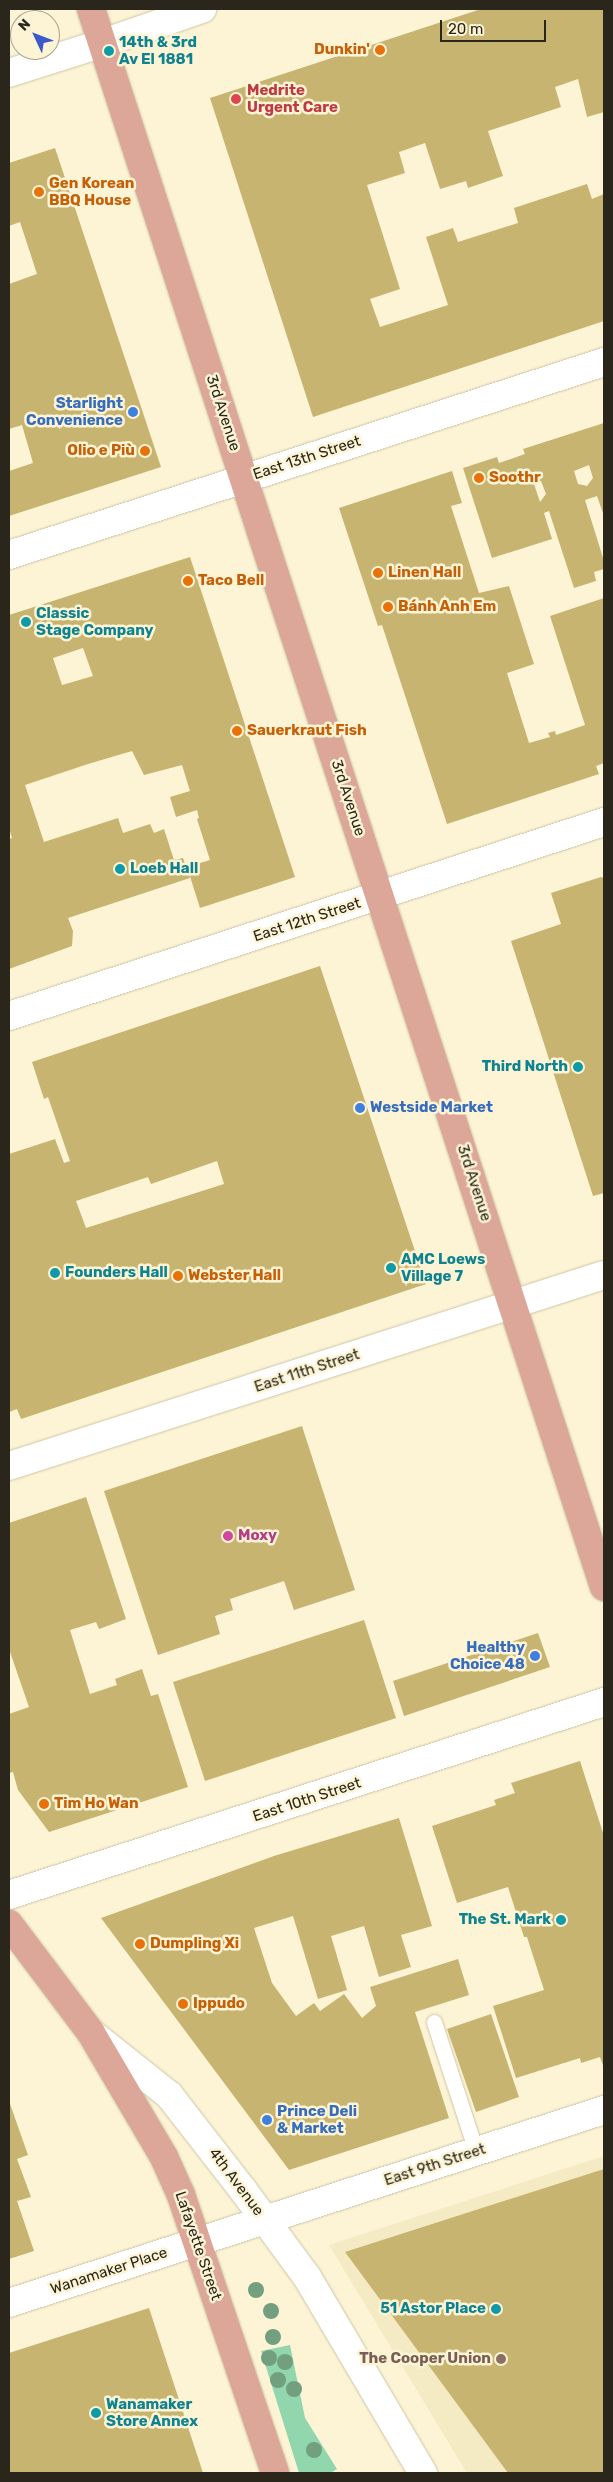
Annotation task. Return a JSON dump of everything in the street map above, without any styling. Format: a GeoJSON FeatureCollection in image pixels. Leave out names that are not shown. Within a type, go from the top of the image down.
{"type":"FeatureCollection","features":[{"type":"Feature","properties":{"kind":"main road","name":"3rd Avenue"},"geometry":{"type":"LineString","coordinates":[[91,9],[604,1587]]}},
{"type":"Feature","properties":{"kind":"main road","name":"4th Avenue"},"geometry":{"type":"LineString","coordinates":[[9,1924],[91,2033]]}},
{"type":"Feature","properties":{"kind":"main road","name":"Lafayette Street"},"geometry":{"type":"LineString","coordinates":[[91,2033],[152,2134],[178,2188],[275,2473]]}},
{"type":"Feature","properties":{"kind":"street"},"geometry":{"type":"LineString","coordinates":[[9,73],[202,9]]}},
{"type":"Feature","properties":{"kind":"street","name":"East 13th Street"},"geometry":{"type":"LineString","coordinates":[[9,555],[604,362]]}},
{"type":"Feature","properties":{"kind":"street","name":"East 12th Street"},"geometry":{"type":"LineString","coordinates":[[9,1016],[604,822]]}},
{"type":"Feature","properties":{"kind":"street","name":"East 11th Street"},"geometry":{"type":"LineString","coordinates":[[9,1466],[604,1275]]}},
{"type":"Feature","properties":{"kind":"street","name":"East 10th Street"},"geometry":{"type":"LineString","coordinates":[[9,1895],[604,1702]]}},
{"type":"Feature","properties":{"kind":"street","name":"4th Avenue"},"geometry":{"type":"LineString","coordinates":[[91,2033],[169,2095],[266,2220],[307,2277],[423,2473]]}},
{"type":"Feature","properties":{"kind":"street","name":"East 9th Street"},"geometry":{"type":"LineString","coordinates":[[266,2220],[604,2110]]}},
{"type":"Feature","properties":{"kind":"street","name":"Wanamaker Place"},"geometry":{"type":"LineString","coordinates":[[9,2303],[266,2220]]}},
{"type":"Feature","properties":{"kind":"lane"},"geometry":{"type":"LineString","coordinates":[[434,2022],[476,2151]]}},
{"type":"Feature","properties":{"kind":"shaded area","name":"The Cooper Union"},"geometry":{"type":"Polygon","coordinates":[[[604,2156],[604,2473],[467,2473],[329,2245],[604,2156]]]}},
{"type":"Feature","properties":{"kind":"green space"},"geometry":{"type":"Polygon","coordinates":[[[290,2345],[305,2418],[337,2469],[330,2473],[299,2473],[261,2351],[290,2345]]]}},
{"type":"Feature","properties":{"kind":"building"},"geometry":{"type":"Polygon","coordinates":[[[481,9],[604,9],[604,112],[587,117],[578,79],[555,87],[561,107],[488,131],[503,176],[468,188],[466,181],[440,189],[425,143],[399,152],[405,173],[367,185],[400,289],[370,299],[380,327],[448,305],[426,237],[453,228],[458,242],[518,223],[514,208],[587,184],[592,199],[604,194],[604,321],[313,417],[210,98],[481,9]]]}},
{"type":"Feature","properties":{"kind":"building"},"geometry":{"type":"Polygon","coordinates":[[[55,148],[161,467],[9,516],[9,471],[33,463],[22,425],[9,429],[9,284],[37,274],[20,222],[9,226],[9,163],[55,148]]]}},
{"type":"Feature","properties":{"kind":"building"},"geometry":{"type":"Polygon","coordinates":[[[604,423],[604,516],[597,496],[585,500],[604,561],[604,569],[594,572],[596,581],[574,588],[549,511],[544,513],[552,539],[492,558],[463,468],[497,457],[499,463],[525,454],[523,449],[604,423]],[[589,465],[574,471],[578,484],[587,486],[593,478],[589,465]],[[541,481],[534,484],[540,502],[546,494],[541,481]]]}},
{"type":"Feature","properties":{"kind":"building"},"geometry":{"type":"Polygon","coordinates":[[[452,471],[462,503],[451,506],[479,593],[509,586],[534,664],[507,673],[529,743],[550,737],[548,733],[555,731],[556,735],[585,725],[550,616],[604,598],[604,763],[596,766],[599,774],[447,824],[382,625],[378,626],[339,508],[452,471]]]}},
{"type":"Feature","properties":{"kind":"building"},"geometry":{"type":"Polygon","coordinates":[[[190,557],[295,877],[200,908],[187,867],[210,860],[197,819],[199,818],[197,810],[176,817],[170,797],[190,791],[182,765],[144,775],[132,751],[88,764],[25,785],[44,842],[118,818],[123,833],[150,824],[154,833],[164,829],[174,860],[183,858],[190,878],[68,918],[73,931],[72,946],[9,969],[9,839],[12,838],[9,828],[9,615],[190,557]],[[83,648],[53,658],[62,685],[93,676],[83,648]]]}},
{"type":"Feature","properties":{"kind":"building","name":"Third North"},"geometry":{"type":"Polygon","coordinates":[[[601,877],[604,878],[604,1193],[593,1196],[511,941],[561,924],[551,893],[601,877]]]}},
{"type":"Feature","properties":{"kind":"building"},"geometry":{"type":"Polygon","coordinates":[[[320,966],[426,1284],[21,1419],[17,1409],[9,1412],[9,1154],[55,1139],[64,1163],[70,1161],[48,1097],[44,1099],[32,1062],[320,966]],[[217,1161],[151,1184],[148,1177],[76,1201],[86,1228],[224,1184],[217,1161]]]}},
{"type":"Feature","properties":{"kind":"building","name":"Moxy"},"geometry":{"type":"Polygon","coordinates":[[[302,1426],[355,1590],[294,1610],[284,1581],[230,1599],[233,1610],[215,1616],[220,1634],[158,1655],[104,1491],[302,1426]]]}},
{"type":"Feature","properties":{"kind":"building"},"geometry":{"type":"Polygon","coordinates":[[[86,1497],[126,1619],[99,1629],[96,1622],[70,1630],[90,1694],[117,1685],[115,1679],[142,1669],[151,1696],[158,1694],[188,1787],[49,1832],[18,1790],[13,1772],[9,1773],[9,1714],[29,1707],[9,1649],[9,1523],[86,1497]]]}},
{"type":"Feature","properties":{"kind":"building"},"geometry":{"type":"Polygon","coordinates":[[[364,1620],[396,1718],[205,1781],[173,1682],[364,1620]]]}},
{"type":"Feature","properties":{"kind":"building"},"geometry":{"type":"Polygon","coordinates":[[[538,1633],[550,1667],[404,1716],[393,1681],[538,1633]]]}},
{"type":"Feature","properties":{"kind":"building","name":"The St. Mark"},"geometry":{"type":"Polygon","coordinates":[[[580,1761],[604,1836],[604,2068],[600,2057],[581,2063],[580,2058],[516,2078],[493,2006],[544,1990],[527,1937],[524,1937],[508,1887],[457,1903],[432,1826],[496,1805],[494,1800],[515,1793],[511,1783],[580,1761]]]}},
{"type":"Feature","properties":{"kind":"building"},"geometry":{"type":"Polygon","coordinates":[[[399,1818],[432,1926],[401,1935],[411,1967],[379,1977],[364,1926],[331,1936],[347,1990],[318,1999],[293,1916],[254,1928],[272,1983],[296,2016],[314,2003],[320,2011],[344,1994],[362,2018],[376,2006],[370,1987],[458,1959],[469,1995],[415,2012],[449,2118],[289,2170],[101,1918],[274,1856],[399,1818]]]}},
{"type":"Feature","properties":{"kind":"building"},"geometry":{"type":"Polygon","coordinates":[[[491,2014],[519,2097],[476,2112],[447,2029],[491,2014]]]}},
{"type":"Feature","properties":{"kind":"building"},"geometry":{"type":"Polygon","coordinates":[[[9,2101],[28,2155],[17,2159],[31,2197],[17,2201],[34,2251],[9,2259],[9,2101]]]}},
{"type":"Feature","properties":{"kind":"building","name":"The Cooper Union"},"geometry":{"type":"Polygon","coordinates":[[[604,2169],[604,2473],[508,2473],[345,2252],[604,2169]]]}},
{"type":"Feature","properties":{"kind":"building","name":"Wanamaker Store Annex"},"geometry":{"type":"Polygon","coordinates":[[[149,2308],[203,2473],[9,2473],[9,2353],[149,2308]]]}},
{"type":"Feature","properties":{"kind":"place","name":"Dunkin'"},"geometry":{"type":"Point","coordinates":[380,50]}},
{"type":"Feature","properties":{"kind":"place","name":"14th & 3rd Av El 1881"},"geometry":{"type":"Point","coordinates":[109,51]}},
{"type":"Feature","properties":{"kind":"place","name":"Medrite Urgent Care"},"geometry":{"type":"Point","coordinates":[236,99]}},
{"type":"Feature","properties":{"kind":"place","name":"Gen Korean BBQ House"},"geometry":{"type":"Point","coordinates":[39,192]}},
{"type":"Feature","properties":{"kind":"place","name":"Starlight Convenience"},"geometry":{"type":"Point","coordinates":[133,412]}},
{"type":"Feature","properties":{"kind":"place","name":"Olio e Più"},"geometry":{"type":"Point","coordinates":[145,451]}},
{"type":"Feature","properties":{"kind":"place","name":"Soothr"},"geometry":{"type":"Point","coordinates":[479,478]}},
{"type":"Feature","properties":{"kind":"place","name":"Linen Hall"},"geometry":{"type":"Point","coordinates":[378,573]}},
{"type":"Feature","properties":{"kind":"place","name":"Taco Bell"},"geometry":{"type":"Point","coordinates":[188,581]}},
{"type":"Feature","properties":{"kind":"place","name":"Bánh Anh Em"},"geometry":{"type":"Point","coordinates":[388,607]}},
{"type":"Feature","properties":{"kind":"place","name":"Classic Stage Company"},"geometry":{"type":"Point","coordinates":[26,622]}},
{"type":"Feature","properties":{"kind":"place","name":"Sauerkraut Fish"},"geometry":{"type":"Point","coordinates":[237,731]}},
{"type":"Feature","properties":{"kind":"place","name":"Loeb Hall"},"geometry":{"type":"Point","coordinates":[120,869]}},
{"type":"Feature","properties":{"kind":"place","name":"Third North"},"geometry":{"type":"Point","coordinates":[578,1067]}},
{"type":"Feature","properties":{"kind":"place","name":"Westside Market"},"geometry":{"type":"Point","coordinates":[360,1108]}},
{"type":"Feature","properties":{"kind":"place","name":"AMC Loews Village 7"},"geometry":{"type":"Point","coordinates":[391,1268]}},
{"type":"Feature","properties":{"kind":"place","name":"Founders Hall"},"geometry":{"type":"Point","coordinates":[55,1273]}},
{"type":"Feature","properties":{"kind":"place","name":"Webster Hall"},"geometry":{"type":"Point","coordinates":[178,1276]}},
{"type":"Feature","properties":{"kind":"place","name":"Moxy"},"geometry":{"type":"Point","coordinates":[228,1536]}},
{"type":"Feature","properties":{"kind":"place","name":"Healthy Choice 48"},"geometry":{"type":"Point","coordinates":[535,1656]}},
{"type":"Feature","properties":{"kind":"place","name":"Tim Ho Wan"},"geometry":{"type":"Point","coordinates":[44,1804]}},
{"type":"Feature","properties":{"kind":"place","name":"The St. Mark"},"geometry":{"type":"Point","coordinates":[561,1920]}},
{"type":"Feature","properties":{"kind":"place","name":"Dumpling Xi"},"geometry":{"type":"Point","coordinates":[140,1944]}},
{"type":"Feature","properties":{"kind":"place","name":"Ippudo"},"geometry":{"type":"Point","coordinates":[183,2004]}},
{"type":"Feature","properties":{"kind":"place","name":"Prince Deli & Market"},"geometry":{"type":"Point","coordinates":[267,2120]}},
{"type":"Feature","properties":{"kind":"place","name":"51 Astor Place"},"geometry":{"type":"Point","coordinates":[496,2309]}},
{"type":"Feature","properties":{"kind":"place","name":"The Cooper Union"},"geometry":{"type":"Point","coordinates":[501,2359]}},
{"type":"Feature","properties":{"kind":"place","name":"Wanamaker Store Annex"},"geometry":{"type":"Point","coordinates":[96,2413]}}]}
